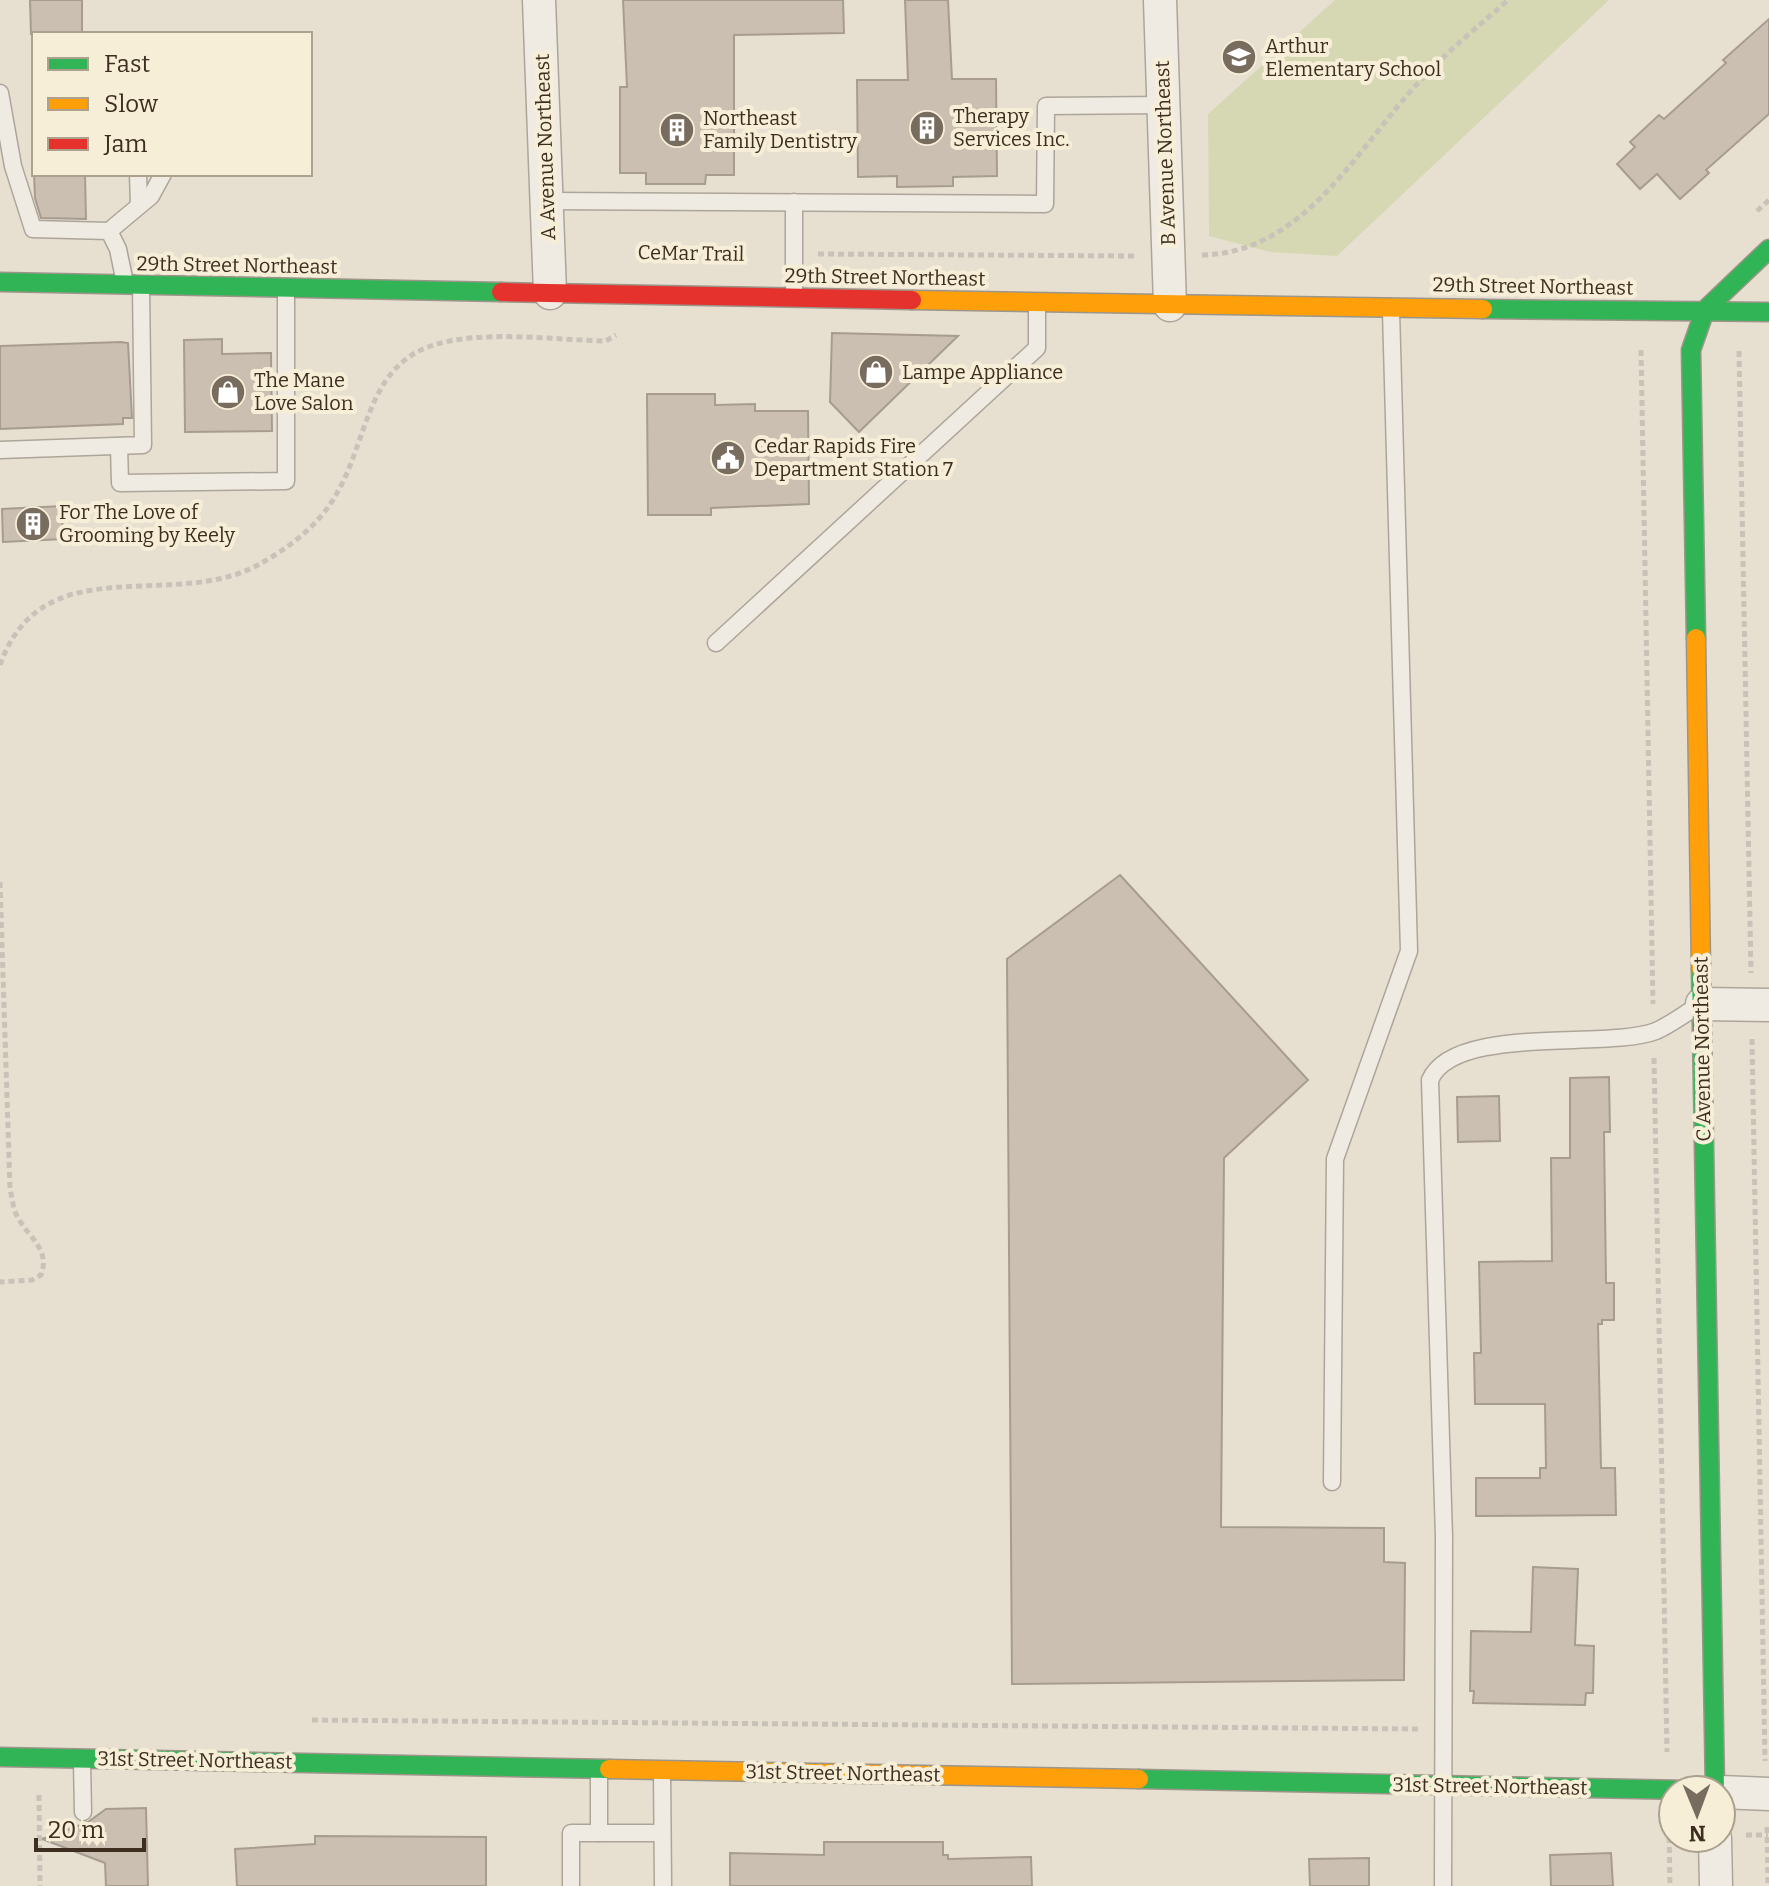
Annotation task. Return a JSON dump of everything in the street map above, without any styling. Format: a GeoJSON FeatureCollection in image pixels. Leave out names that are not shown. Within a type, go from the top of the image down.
{"type":"FeatureCollection","features":[{"type":"Feature","properties":{"kind":"street","name":"A Avenue Northeast"},"geometry":{"type":"LineString","coordinates":[[539,0],[550,293]]}},
{"type":"Feature","properties":{"kind":"street","name":"B Avenue Northeast"},"geometry":{"type":"LineString","coordinates":[[1160,0],[1170,305]]}},
{"type":"Feature","properties":{"kind":"street"},"geometry":{"type":"LineString","coordinates":[[1705,310],[1769,249]]}},
{"type":"Feature","properties":{"kind":"street","name":"29th Street Northeast"},"geometry":{"type":"LineString","coordinates":[[0,282],[1170,305],[1391,305],[1769,312]]}},
{"type":"Feature","properties":{"kind":"street","name":"C Avenue Northeast"},"geometry":{"type":"LineString","coordinates":[[1705,310],[1691,350],[1715,1774]]}},
{"type":"Feature","properties":{"kind":"street"},"geometry":{"type":"LineString","coordinates":[[1702,1004],[1757,1005]]}},
{"type":"Feature","properties":{"kind":"street","name":"31st Street Northeast"},"geometry":{"type":"LineString","coordinates":[[0,1757],[1657,1789]]}},
{"type":"Feature","properties":{"kind":"street"},"geometry":{"type":"LineString","coordinates":[[1737,1793],[1767,1796]]}},
{"type":"Feature","properties":{"kind":"street"},"geometry":{"type":"LineString","coordinates":[[1715,1854],[1716,1886]]}},
{"type":"Feature","properties":{"kind":"lane"},"geometry":{"type":"LineString","coordinates":[[0,93],[13,166],[33,229],[109,231],[151,196],[162,176]]}},
{"type":"Feature","properties":{"kind":"lane"},"geometry":{"type":"LineString","coordinates":[[547,201],[1045,204],[1046,106],[1163,105]]}},
{"type":"Feature","properties":{"kind":"lane"},"geometry":{"type":"LineString","coordinates":[[138,176],[139,205]]}},
{"type":"Feature","properties":{"kind":"lane"},"geometry":{"type":"LineString","coordinates":[[794,202],[794,298]]}},
{"type":"Feature","properties":{"kind":"lane"},"geometry":{"type":"LineString","coordinates":[[0,450],[143,445],[133,284],[109,231]]}},
{"type":"Feature","properties":{"kind":"lane"},"geometry":{"type":"LineString","coordinates":[[119,446],[120,483],[286,481],[286,288]]}},
{"type":"Feature","properties":{"kind":"lane"},"geometry":{"type":"LineString","coordinates":[[716,643],[1037,348],[1037,302]]}},
{"type":"Feature","properties":{"kind":"lane"},"geometry":{"type":"LineString","coordinates":[[1332,1482],[1335,1159],[1409,951],[1391,305]]}},
{"type":"Feature","properties":{"kind":"lane"},"geometry":{"type":"LineString","coordinates":[[1443,1886],[1444,1537],[1430,1080],[1441,1063],[1467,1053],[1520,1042],[1654,1031],[1702,1004]]}},
{"type":"Feature","properties":{"kind":"lane"},"geometry":{"type":"LineString","coordinates":[[82,1758],[83,1812]]}},
{"type":"Feature","properties":{"kind":"lane"},"geometry":{"type":"LineString","coordinates":[[599,1768],[599,1833]]}},
{"type":"Feature","properties":{"kind":"lane"},"geometry":{"type":"LineString","coordinates":[[662,1770],[663,1886]]}},
{"type":"Feature","properties":{"kind":"lane"},"geometry":{"type":"LineString","coordinates":[[571,1886],[571,1833],[662,1833]]}},
{"type":"Feature","properties":{"kind":"path"},"geometry":{"type":"LineString","coordinates":[[1207,255],[1256,244],[1281,230],[1324,195],[1419,81],[1508,0]]}},
{"type":"Feature","properties":{"kind":"path"},"geometry":{"type":"LineString","coordinates":[[794,254],[1142,256]]}},
{"type":"Feature","properties":{"kind":"path"},"geometry":{"type":"LineString","coordinates":[[1739,343],[1757,1005],[1768,1886]]}},
{"type":"Feature","properties":{"kind":"path"},"geometry":{"type":"LineString","coordinates":[[0,882],[10,1189],[17,1218],[35,1239],[44,1267],[38,1278],[0,1282]]}},
{"type":"Feature","properties":{"kind":"path"},"geometry":{"type":"LineString","coordinates":[[307,1720],[1426,1729]]}},
{"type":"Feature","properties":{"kind":"path"},"geometry":{"type":"LineString","coordinates":[[39,1784],[40,1886]]}},
{"type":"Feature","properties":{"kind":"path"},"geometry":{"type":"LineString","coordinates":[[1670,1854],[1670,1886]]}},
{"type":"Feature","properties":{"kind":"green space"},"geometry":{"type":"Polygon","coordinates":[[[1335,0],[1609,0],[1337,256],[1270,252],[1209,236],[1208,114],[1335,0]]]}},
{"type":"Feature","properties":{"kind":"building"},"geometry":{"type":"Polygon","coordinates":[[[30,0],[82,0],[82,32],[31,34],[30,0]]]}},
{"type":"Feature","properties":{"kind":"building"},"geometry":{"type":"Polygon","coordinates":[[[623,0],[843,0],[844,33],[734,35],[734,175],[706,175],[705,184],[646,184],[646,173],[620,173],[620,87],[627,87],[623,0]]]}},
{"type":"Feature","properties":{"kind":"building","name":"Therapy Services Inc."},"geometry":{"type":"Polygon","coordinates":[[[905,0],[948,0],[952,79],[996,79],[997,176],[953,177],[953,186],[897,187],[897,176],[858,177],[857,80],[908,80],[905,0]]]}},
{"type":"Feature","properties":{"kind":"building"},"geometry":{"type":"Polygon","coordinates":[[[1769,19],[1769,114],[1706,170],[1709,173],[1680,199],[1657,174],[1640,189],[1617,164],[1635,147],[1630,142],[1659,115],[1664,119],[1769,19]]]}},
{"type":"Feature","properties":{"kind":"building"},"geometry":{"type":"Polygon","coordinates":[[[34,176],[85,176],[86,219],[41,218],[35,198],[34,176]]]}},
{"type":"Feature","properties":{"kind":"building","name":"Lampe Appliance"},"geometry":{"type":"Polygon","coordinates":[[[832,333],[958,336],[859,432],[830,402],[832,333]]]}},
{"type":"Feature","properties":{"kind":"building","name":"The Mane Love Salon"},"geometry":{"type":"Polygon","coordinates":[[[222,339],[222,354],[271,353],[272,431],[185,432],[184,340],[222,339]]]}},
{"type":"Feature","properties":{"kind":"building"},"geometry":{"type":"Polygon","coordinates":[[[128,343],[132,418],[123,418],[123,424],[0,429],[0,346],[128,343]]]}},
{"type":"Feature","properties":{"kind":"building","name":"Cedar Rapids Fire Department Station 7"},"geometry":{"type":"Polygon","coordinates":[[[647,394],[715,394],[715,405],[755,404],[755,411],[808,411],[809,504],[711,508],[711,515],[648,515],[647,394]]]}},
{"type":"Feature","properties":{"kind":"building","name":"For The Love of Grooming by Keely"},"geometry":{"type":"Polygon","coordinates":[[[62,506],[63,539],[3,542],[2,509],[62,506]]]}},
{"type":"Feature","properties":{"kind":"building"},"geometry":{"type":"Polygon","coordinates":[[[1120,875],[1308,1080],[1224,1158],[1221,1527],[1384,1528],[1384,1562],[1405,1563],[1404,1680],[1012,1684],[1007,959],[1120,875]]]}},
{"type":"Feature","properties":{"kind":"building"},"geometry":{"type":"Polygon","coordinates":[[[1609,1077],[1610,1132],[1604,1132],[1606,1283],[1614,1283],[1614,1320],[1602,1320],[1602,1324],[1598,1324],[1601,1468],[1615,1468],[1616,1515],[1476,1516],[1476,1478],[1540,1478],[1540,1468],[1546,1468],[1545,1404],[1475,1404],[1474,1353],[1481,1353],[1479,1262],[1552,1261],[1551,1158],[1570,1158],[1570,1078],[1609,1077]]]}},
{"type":"Feature","properties":{"kind":"building"},"geometry":{"type":"Polygon","coordinates":[[[1499,1096],[1500,1141],[1458,1142],[1457,1097],[1499,1096]]]}},
{"type":"Feature","properties":{"kind":"building"},"geometry":{"type":"Polygon","coordinates":[[[1533,1567],[1578,1569],[1575,1645],[1594,1646],[1593,1693],[1586,1693],[1585,1705],[1473,1703],[1474,1691],[1470,1691],[1471,1631],[1531,1632],[1533,1567]]]}},
{"type":"Feature","properties":{"kind":"building"},"geometry":{"type":"Polygon","coordinates":[[[146,1808],[148,1886],[106,1886],[105,1863],[42,1839],[88,1822],[106,1809],[146,1808]]]}},
{"type":"Feature","properties":{"kind":"building"},"geometry":{"type":"Polygon","coordinates":[[[315,1836],[486,1837],[486,1886],[237,1886],[235,1849],[315,1844],[315,1836]]]}},
{"type":"Feature","properties":{"kind":"building"},"geometry":{"type":"Polygon","coordinates":[[[824,1842],[943,1842],[943,1855],[948,1855],[948,1859],[1031,1857],[1032,1886],[730,1886],[730,1853],[824,1855],[824,1842]]]}},
{"type":"Feature","properties":{"kind":"building"},"geometry":{"type":"Polygon","coordinates":[[[1611,1853],[1613,1886],[1551,1886],[1550,1855],[1611,1853]]]}},
{"type":"Feature","properties":{"kind":"building"},"geometry":{"type":"Polygon","coordinates":[[[1369,1858],[1369,1886],[1310,1886],[1309,1859],[1369,1858]]]}},
{"type":"Feature","properties":{"kind":"traffic: fast"},"geometry":{"type":"LineString","coordinates":[[1696,638],[1691,350],[1705,310],[1769,249]]}},
{"type":"Feature","properties":{"kind":"traffic: fast"},"geometry":{"type":"LineString","coordinates":[[0,282],[501,292]]}},
{"type":"Feature","properties":{"kind":"traffic: fast"},"geometry":{"type":"LineString","coordinates":[[1483,309],[1769,312]]}},
{"type":"Feature","properties":{"kind":"traffic: fast"},"geometry":{"type":"LineString","coordinates":[[1701,969],[1715,1774]]}},
{"type":"Feature","properties":{"kind":"traffic: fast"},"geometry":{"type":"LineString","coordinates":[[0,1757],[609,1769]]}},
{"type":"Feature","properties":{"kind":"traffic: fast"},"geometry":{"type":"LineString","coordinates":[[1139,1779],[1657,1789]]}},
{"type":"Feature","properties":{"kind":"traffic: slow"},"geometry":{"type":"LineString","coordinates":[[912,300],[1483,309]]}},
{"type":"Feature","properties":{"kind":"traffic: slow"},"geometry":{"type":"LineString","coordinates":[[1696,638],[1701,969]]}},
{"type":"Feature","properties":{"kind":"traffic: slow"},"geometry":{"type":"LineString","coordinates":[[609,1769],[1139,1779]]}},
{"type":"Feature","properties":{"kind":"traffic: jam"},"geometry":{"type":"LineString","coordinates":[[501,292],[912,300]]}},
{"type":"Feature","properties":{"kind":"place","name":"Arthur Elementary School"},"geometry":{"type":"Point","coordinates":[1239,57]}},
{"type":"Feature","properties":{"kind":"place","name":"Therapy Services Inc."},"geometry":{"type":"Point","coordinates":[927,128]}},
{"type":"Feature","properties":{"kind":"place","name":"Northeast Family Dentistry"},"geometry":{"type":"Point","coordinates":[677,130]}},
{"type":"Feature","properties":{"kind":"place","name":"Lampe Appliance"},"geometry":{"type":"Point","coordinates":[876,372]}},
{"type":"Feature","properties":{"kind":"place","name":"The Mane Love Salon"},"geometry":{"type":"Point","coordinates":[228,392]}},
{"type":"Feature","properties":{"kind":"place","name":"Cedar Rapids Fire Department Station 7"},"geometry":{"type":"Point","coordinates":[728,458]}},
{"type":"Feature","properties":{"kind":"place","name":"For The Love of Grooming by Keely"},"geometry":{"type":"Point","coordinates":[33,524]}}]}
